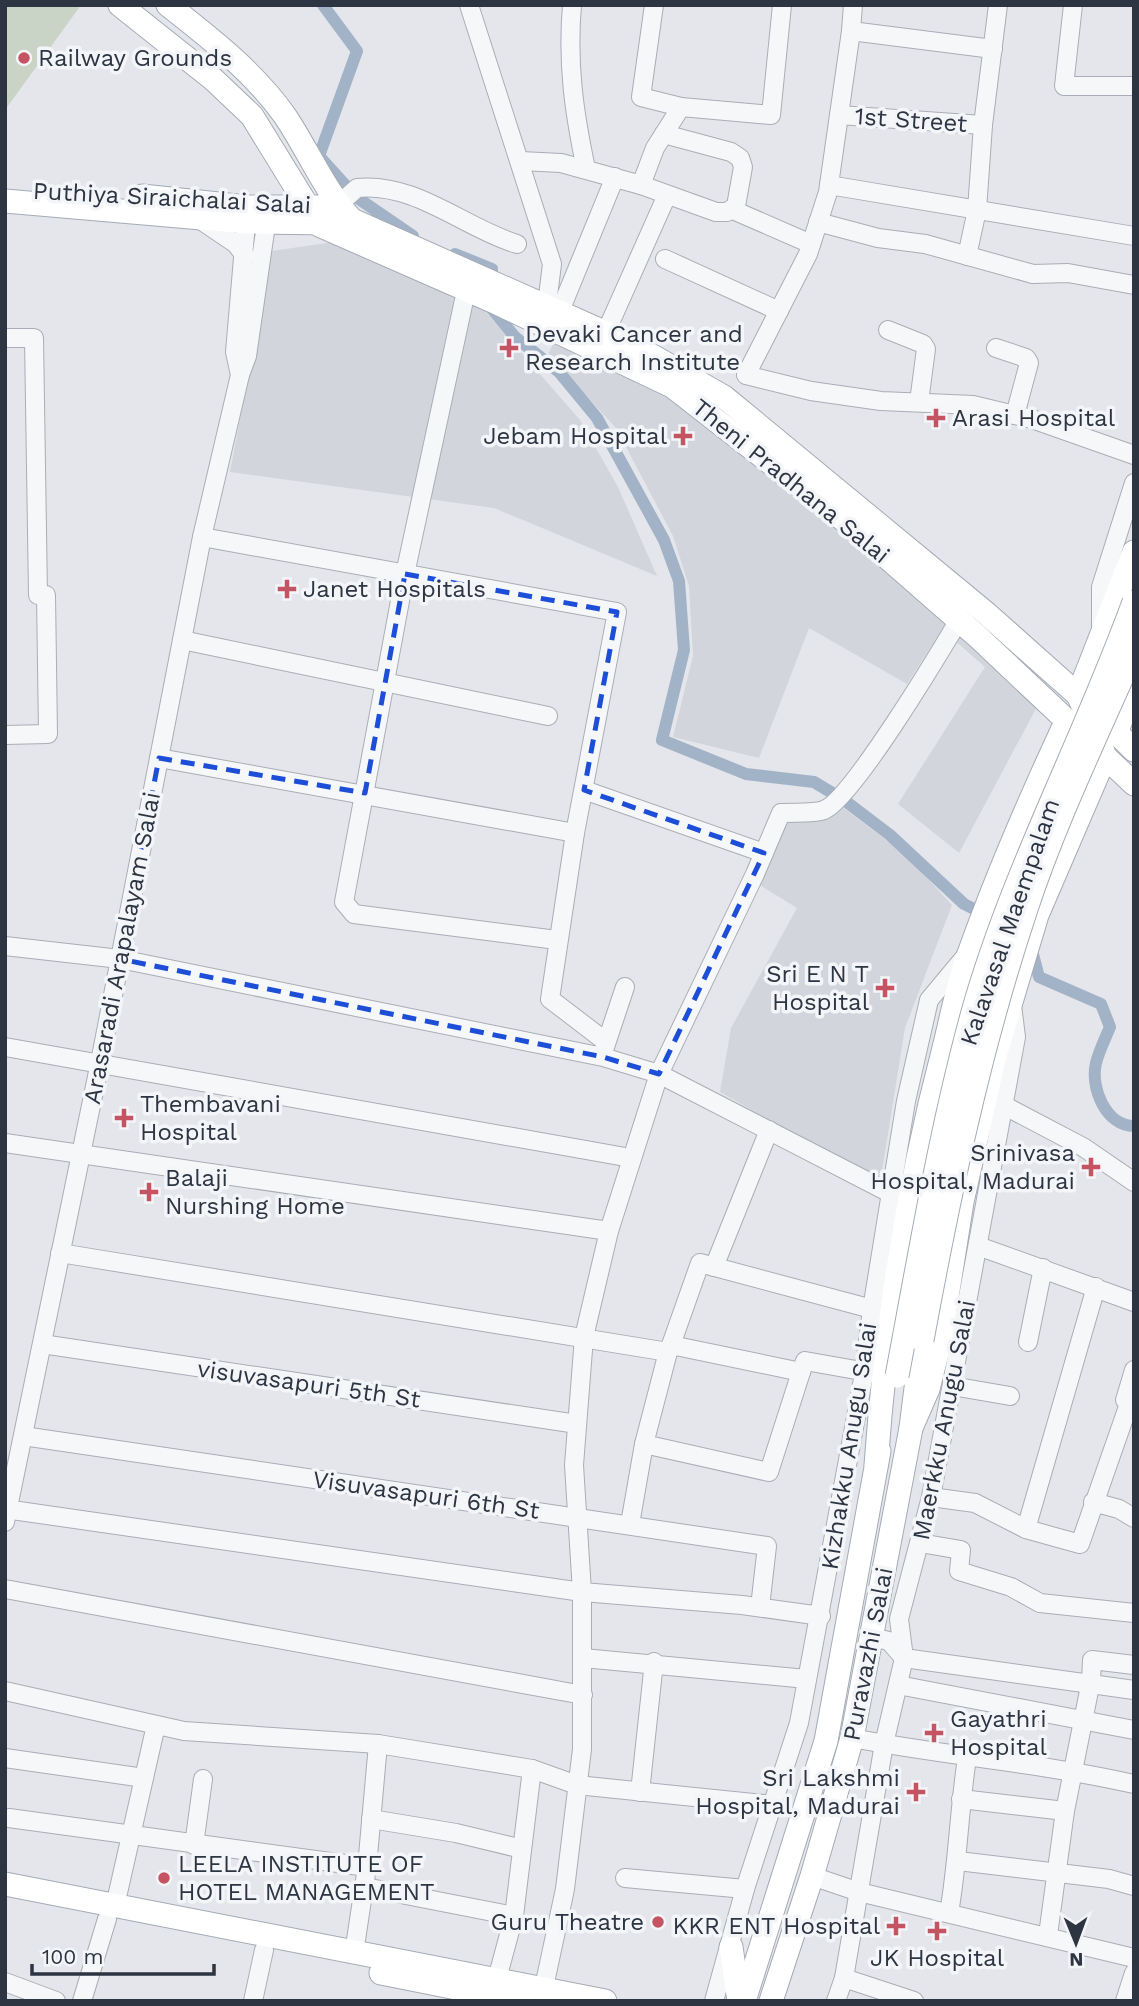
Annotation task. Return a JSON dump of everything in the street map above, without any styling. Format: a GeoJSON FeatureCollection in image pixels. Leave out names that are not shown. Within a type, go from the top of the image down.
{"type":"FeatureCollection","features":[{"type":"Feature","properties":{"kind":"main road"},"geometry":{"type":"LineString","coordinates":[[168,5],[218,45],[267,92],[313,160],[349,202],[313,216],[267,215]]}},
{"type":"Feature","properties":{"kind":"main road"},"geometry":{"type":"LineString","coordinates":[[121,6],[252,116],[313,216]]}},
{"type":"Feature","properties":{"kind":"main road"},"geometry":{"type":"LineString","coordinates":[[229,94],[249,75]]}},
{"type":"Feature","properties":{"kind":"main road"},"geometry":{"type":"LineString","coordinates":[[267,215],[288,188],[288,172]]}},
{"type":"Feature","properties":{"kind":"main road","name":"Puthiya Siraichalai Salai"},"geometry":{"type":"LineString","coordinates":[[5,188],[267,215]]}},
{"type":"Feature","properties":{"kind":"main road","name":"Puthiya Siraichalai Salai"},"geometry":{"type":"LineString","coordinates":[[5,201],[198,219],[267,215]]}},
{"type":"Feature","properties":{"kind":"main road","name":"Theni Pradhana Salai"},"geometry":{"type":"LineString","coordinates":[[349,202],[485,291],[553,307],[692,377],[724,397],[987,614],[1125,737],[1134,750]]}},
{"type":"Feature","properties":{"kind":"main road","name":"Theni Pradhana Salai"},"geometry":{"type":"LineString","coordinates":[[313,216],[485,291],[672,386],[849,524],[959,620],[1132,783]]}},
{"type":"Feature","properties":{"kind":"main road"},"geometry":{"type":"LineString","coordinates":[[911,1428],[928,1389],[940,1341],[976,1133],[1011,1002],[1037,915],[1105,757],[1078,695],[1098,650],[1134,552]]}},
{"type":"Feature","properties":{"kind":"main road","name":"Kalavasal Maempalam"},"geometry":{"type":"LineString","coordinates":[[881,1374],[933,1189],[974,1011],[1031,849],[1134,603]]}},
{"type":"Feature","properties":{"kind":"main road"},"geometry":{"type":"LineString","coordinates":[[1050,671],[1074,670],[1098,650]]}},
{"type":"Feature","properties":{"kind":"main road","name":"Kalavasal Maempalam"},"geometry":{"type":"LineString","coordinates":[[922,1340],[949,1192],[995,1007],[1027,906],[1134,650]]}},
{"type":"Feature","properties":{"kind":"main road"},"geometry":{"type":"LineString","coordinates":[[1125,737],[1134,687]]}},
{"type":"Feature","properties":{"kind":"main road"},"geometry":{"type":"LineString","coordinates":[[1125,737],[1134,710]]}},
{"type":"Feature","properties":{"kind":"main road"},"geometry":{"type":"LineString","coordinates":[[881,1374],[928,1108],[972,944],[1026,809],[1059,715],[1125,737]]}},
{"type":"Feature","properties":{"kind":"main road"},"geometry":{"type":"LineString","coordinates":[[1085,801],[1116,781],[1132,783]]}},
{"type":"Feature","properties":{"kind":"main road","name":"Puravazhi Salai"},"geometry":{"type":"LineString","coordinates":[[771,2001],[813,1876],[852,1738],[911,1428],[922,1340]]}},
{"type":"Feature","properties":{"kind":"main road","name":"Puravazhi Salai"},"geometry":{"type":"LineString","coordinates":[[741,2001],[826,1741],[869,1517],[876,1465],[881,1374]]}},
{"type":"Feature","properties":{"kind":"main road"},"geometry":{"type":"LineString","coordinates":[[5,1884],[264,1950],[497,1979],[605,2001]]}},
{"type":"Feature","properties":{"kind":"main road"},"geometry":{"type":"LineString","coordinates":[[5,1897],[111,1913],[344,1959],[523,2001]]}},
{"type":"Feature","properties":{"kind":"main road"},"geometry":{"type":"LineString","coordinates":[[731,1947],[741,2001]]}},
{"type":"Feature","properties":{"kind":"street"},"geometry":{"type":"LineString","coordinates":[[469,5],[552,264],[553,307]]}},
{"type":"Feature","properties":{"kind":"street"},"geometry":{"type":"LineString","coordinates":[[572,5],[569,41],[572,104],[586,169]]}},
{"type":"Feature","properties":{"kind":"street"},"geometry":{"type":"LineString","coordinates":[[654,5],[641,97],[681,107],[771,115],[782,5]]}},
{"type":"Feature","properties":{"kind":"street"},"geometry":{"type":"LineString","coordinates":[[724,397],[746,375],[811,244],[829,186],[853,5]]}},
{"type":"Feature","properties":{"kind":"street"},"geometry":{"type":"LineString","coordinates":[[967,256],[977,210],[983,125],[998,5]]}},
{"type":"Feature","properties":{"kind":"street"},"geometry":{"type":"LineString","coordinates":[[1073,5],[1064,86],[1134,86]]}},
{"type":"Feature","properties":{"kind":"street"},"geometry":{"type":"LineString","coordinates":[[851,32],[993,49]]}},
{"type":"Feature","properties":{"kind":"street"},"geometry":{"type":"LineString","coordinates":[[641,184],[655,148],[681,107]]}},
{"type":"Feature","properties":{"kind":"street","name":"1st Street"},"geometry":{"type":"LineString","coordinates":[[839,115],[983,125]]}},
{"type":"Feature","properties":{"kind":"street"},"geometry":{"type":"LineString","coordinates":[[664,134],[732,152],[740,158],[743,167],[733,210]]}},
{"type":"Feature","properties":{"kind":"street"},"geometry":{"type":"LineString","coordinates":[[521,161],[561,163],[641,184],[716,212],[733,210],[811,244]]}},
{"type":"Feature","properties":{"kind":"street"},"geometry":{"type":"LineString","coordinates":[[553,307],[615,177]]}},
{"type":"Feature","properties":{"kind":"street"},"geometry":{"type":"LineString","coordinates":[[829,186],[1134,236]]}},
{"type":"Feature","properties":{"kind":"street"},"geometry":{"type":"LineString","coordinates":[[349,202],[377,188],[435,204],[497,238],[517,244]]}},
{"type":"Feature","properties":{"kind":"street"},"geometry":{"type":"LineString","coordinates":[[606,332],[667,195]]}},
{"type":"Feature","properties":{"kind":"street"},"geometry":{"type":"LineString","coordinates":[[263,247],[270,236],[267,215]]}},
{"type":"Feature","properties":{"kind":"street","name":"Arasaradi Arapalayam Salai"},"geometry":{"type":"LineString","coordinates":[[6,1513],[100,1062],[202,537],[240,374],[247,356],[267,215]]}},
{"type":"Feature","properties":{"kind":"street","name":"Arasaradi Arapalayam Salai"},"geometry":{"type":"LineString","coordinates":[[240,374],[235,352],[245,257],[267,215]]}},
{"type":"Feature","properties":{"kind":"street"},"geometry":{"type":"LineString","coordinates":[[198,219],[236,244],[245,257]]}},
{"type":"Feature","properties":{"kind":"street"},"geometry":{"type":"LineString","coordinates":[[818,222],[878,238],[925,244],[1033,274],[1068,273],[1134,285]]}},
{"type":"Feature","properties":{"kind":"street"},"geometry":{"type":"LineString","coordinates":[[665,259],[779,311]]}},
{"type":"Feature","properties":{"kind":"street"},"geometry":{"type":"LineString","coordinates":[[485,291],[405,575],[388,680],[344,902],[354,914],[557,940]]}},
{"type":"Feature","properties":{"kind":"street"},"geometry":{"type":"LineString","coordinates":[[888,330],[923,344],[926,349],[919,402]]}},
{"type":"Feature","properties":{"kind":"street"},"geometry":{"type":"LineString","coordinates":[[5,338],[34,338],[38,595],[46,595],[48,734],[5,735]]}},
{"type":"Feature","properties":{"kind":"street"},"geometry":{"type":"LineString","coordinates":[[996,348],[1026,358],[1029,363],[1015,415]]}},
{"type":"Feature","properties":{"kind":"street"},"geometry":{"type":"LineString","coordinates":[[746,375],[811,390],[881,401],[973,405],[1102,441],[1134,455]]}},
{"type":"Feature","properties":{"kind":"street"},"geometry":{"type":"LineString","coordinates":[[1098,650],[1101,587],[1134,483]]}},
{"type":"Feature","properties":{"kind":"street"},"geometry":{"type":"LineString","coordinates":[[202,537],[617,612],[575,833],[550,999],[604,1049]]}},
{"type":"Feature","properties":{"kind":"street"},"geometry":{"type":"LineString","coordinates":[[544,1987],[565,1889],[578,1786],[583,1658],[574,1465],[584,1337],[608,1230],[659,1074],[781,813],[823,811],[839,798],[929,672],[959,620]]}},
{"type":"Feature","properties":{"kind":"street"},"geometry":{"type":"LineString","coordinates":[[181,640],[388,680],[548,716]]}},
{"type":"Feature","properties":{"kind":"street"},"geometry":{"type":"LineString","coordinates":[[159,758],[365,793],[575,833]]}},
{"type":"Feature","properties":{"kind":"street"},"geometry":{"type":"LineString","coordinates":[[584,790],[764,853]]}},
{"type":"Feature","properties":{"kind":"street","name":"Kizhakku Anugu Salai"},"geometry":{"type":"LineString","coordinates":[[714,2001],[745,1889],[799,1723],[821,1616],[881,1374],[872,1309],[890,1193],[929,1000],[972,944]]}},
{"type":"Feature","properties":{"kind":"street"},"geometry":{"type":"LineString","coordinates":[[5,946],[120,959],[604,1049],[659,1074],[890,1193]]}},
{"type":"Feature","properties":{"kind":"street"},"geometry":{"type":"LineString","coordinates":[[604,1049],[625,986]]}},
{"type":"Feature","properties":{"kind":"street","name":"Maerkku Anugu Salai"},"geometry":{"type":"LineString","coordinates":[[836,2001],[844,1978],[884,1744],[904,1658],[899,1619],[931,1497],[1016,1037],[1011,1002]]}},
{"type":"Feature","properties":{"kind":"street"},"geometry":{"type":"LineString","coordinates":[[5,1047],[631,1158]]}},
{"type":"Feature","properties":{"kind":"street"},"geometry":{"type":"LineString","coordinates":[[1003,1105],[1083,1147],[1134,1182]]}},
{"type":"Feature","properties":{"kind":"street"},"geometry":{"type":"LineString","coordinates":[[714,1267],[769,1130]]}},
{"type":"Feature","properties":{"kind":"street"},"geometry":{"type":"LineString","coordinates":[[5,1143],[608,1230]]}},
{"type":"Feature","properties":{"kind":"street"},"geometry":{"type":"LineString","coordinates":[[978,1245],[1134,1302]]}},
{"type":"Feature","properties":{"kind":"street"},"geometry":{"type":"LineString","coordinates":[[60,1252],[801,1372]]}},
{"type":"Feature","properties":{"kind":"street"},"geometry":{"type":"LineString","coordinates":[[630,1524],[643,1444],[670,1349],[700,1264],[872,1309]]}},
{"type":"Feature","properties":{"kind":"street"},"geometry":{"type":"LineString","coordinates":[[1028,1342],[1043,1268]]}},
{"type":"Feature","properties":{"kind":"street"},"geometry":{"type":"LineString","coordinates":[[1026,1529],[1096,1287]]}},
{"type":"Feature","properties":{"kind":"street","name":"visuvasapuri 5th St"},"geometry":{"type":"LineString","coordinates":[[41,1344],[577,1424]]}},
{"type":"Feature","properties":{"kind":"street"},"geometry":{"type":"LineString","coordinates":[[643,1444],[769,1472],[806,1361],[881,1374]]}},
{"type":"Feature","properties":{"kind":"street"},"geometry":{"type":"LineString","coordinates":[[931,1497],[975,1503],[1026,1529],[1080,1544],[1093,1502],[1132,1401],[1125,1399],[1134,1370]]}},
{"type":"Feature","properties":{"kind":"street"},"geometry":{"type":"LineString","coordinates":[[952,1386],[1010,1395]]}},
{"type":"Feature","properties":{"kind":"street","name":"Visuvasapuri 6th St"},"geometry":{"type":"LineString","coordinates":[[23,1436],[767,1546],[760,1608]]}},
{"type":"Feature","properties":{"kind":"street"},"geometry":{"type":"LineString","coordinates":[[1093,1502],[1119,1509],[1134,1518]]}},
{"type":"Feature","properties":{"kind":"street"},"geometry":{"type":"LineString","coordinates":[[6,1513],[582,1592],[821,1616]]}},
{"type":"Feature","properties":{"kind":"street"},"geometry":{"type":"LineString","coordinates":[[920,1543],[961,1550],[959,1572],[1011,1587],[1040,1603],[1134,1613]]}},
{"type":"Feature","properties":{"kind":"street"},"geometry":{"type":"LineString","coordinates":[[5,1589],[583,1695]]}},
{"type":"Feature","properties":{"kind":"street"},"geometry":{"type":"LineString","coordinates":[[871,1637],[889,1641],[904,1658],[1091,1681],[1134,1690]]}},
{"type":"Feature","properties":{"kind":"street"},"geometry":{"type":"LineString","coordinates":[[583,1658],[654,1662],[807,1679]]}},
{"type":"Feature","properties":{"kind":"street"},"geometry":{"type":"LineString","coordinates":[[1048,1936],[1065,1811],[1091,1681],[1091,1660],[1134,1665]]}},
{"type":"Feature","properties":{"kind":"street"},"geometry":{"type":"LineString","coordinates":[[640,1792],[654,1662]]}},
{"type":"Feature","properties":{"kind":"street"},"geometry":{"type":"LineString","coordinates":[[898,1685],[1134,1730]]}},
{"type":"Feature","properties":{"kind":"street"},"geometry":{"type":"LineString","coordinates":[[5,1692],[184,1731],[378,1744],[532,1769],[578,1786],[773,1805]]}},
{"type":"Feature","properties":{"kind":"street"},"geometry":{"type":"LineString","coordinates":[[82,2001],[111,1913],[132,1836],[156,1725]]}},
{"type":"Feature","properties":{"kind":"street"},"geometry":{"type":"LineString","coordinates":[[852,1738],[967,1758],[1075,1770],[1134,1784]]}},
{"type":"Feature","properties":{"kind":"street"},"geometry":{"type":"LineString","coordinates":[[344,1959],[365,1886],[378,1744]]}},
{"type":"Feature","properties":{"kind":"street"},"geometry":{"type":"LineString","coordinates":[[5,1758],[144,1778]]}},
{"type":"Feature","properties":{"kind":"street"},"geometry":{"type":"LineString","coordinates":[[949,1913],[958,1861],[961,1799],[967,1758]]}},
{"type":"Feature","properties":{"kind":"street"},"geometry":{"type":"LineString","coordinates":[[497,1979],[514,1916],[532,1769]]}},
{"type":"Feature","properties":{"kind":"street"},"geometry":{"type":"LineString","coordinates":[[194,1845],[203,1779]]}},
{"type":"Feature","properties":{"kind":"street"},"geometry":{"type":"LineString","coordinates":[[961,1799],[1065,1811]]}},
{"type":"Feature","properties":{"kind":"street"},"geometry":{"type":"LineString","coordinates":[[9,1818],[367,1867]]}},
{"type":"Feature","properties":{"kind":"street"},"geometry":{"type":"LineString","coordinates":[[372,1819],[456,1833],[522,1849]]}},
{"type":"Feature","properties":{"kind":"street"},"geometry":{"type":"LineString","coordinates":[[958,1861],[1056,1872],[1134,1886]]}},
{"type":"Feature","properties":{"kind":"street"},"geometry":{"type":"LineString","coordinates":[[813,1876],[859,1892],[1134,1958]]}},
{"type":"Feature","properties":{"kind":"street"},"geometry":{"type":"LineString","coordinates":[[625,1878],[745,1889]]}},
{"type":"Feature","properties":{"kind":"street"},"geometry":{"type":"LineString","coordinates":[[365,1886],[514,1916]]}},
{"type":"Feature","properties":{"kind":"street"},"geometry":{"type":"LineString","coordinates":[[253,2001],[264,1950]]}},
{"type":"Feature","properties":{"kind":"street"},"geometry":{"type":"LineString","coordinates":[[1125,2001],[1134,1973]]}},
{"type":"Feature","properties":{"kind":"street"},"geometry":{"type":"LineString","coordinates":[[844,1978],[914,2001]]}},
{"type":"Feature","properties":{"kind":"street"},"geometry":{"type":"LineString","coordinates":[[5,1982],[56,2001]]}},
{"type":"Feature","properties":{"kind":"highlighted area"},"geometry":{"type":"Polygon","coordinates":[[[405,574],[617,612],[584,790],[764,853],[659,1074],[603,1057],[120,959],[159,758],[365,793],[405,574]]]}},
{"type":"Feature","properties":{"kind":"shaded area"},"geometry":{"type":"Polygon","coordinates":[[[340,241],[478,303],[580,420],[618,487],[657,576],[494,508],[230,472],[272,251],[340,241]]]}},
{"type":"Feature","properties":{"kind":"shaded area"},"geometry":{"type":"Polygon","coordinates":[[[557,335],[666,386],[949,619],[907,684],[809,628],[759,758],[673,737],[693,656],[689,586],[673,536],[616,428],[548,355],[557,335]]]}},
{"type":"Feature","properties":{"kind":"shaded area"},"geometry":{"type":"Polygon","coordinates":[[[962,624],[1039,703],[959,853],[898,804],[985,667],[953,639],[962,624]]]}},
{"type":"Feature","properties":{"kind":"shaded area"},"geometry":{"type":"Polygon","coordinates":[[[841,806],[907,856],[952,905],[905,1028],[880,1183],[720,1092],[731,1028],[797,908],[758,884],[786,820],[841,806]]]}},
{"type":"Feature","properties":{"kind":"green space","name":"Railway Grounds"},"geometry":{"type":"Polygon","coordinates":[[[5,5],[81,5],[5,110],[5,5]]]}},
{"type":"Feature","properties":{"kind":"waterway"},"geometry":{"type":"LineString","coordinates":[[323,5],[357,51],[319,156],[356,197],[413,236]]}},
{"type":"Feature","properties":{"kind":"waterway"},"geometry":{"type":"LineString","coordinates":[[455,254],[492,269],[491,285]]}},
{"type":"Feature","properties":{"kind":"waterway"},"geometry":{"type":"LineString","coordinates":[[492,309],[515,337],[559,372],[597,418],[664,540],[679,581],[684,650],[662,740],[746,774],[814,782],[844,800],[890,835],[964,904],[988,916]]}},
{"type":"Feature","properties":{"kind":"waterway"},"geometry":{"type":"LineString","coordinates":[[1031,947],[1039,977],[1101,1004],[1110,1027],[1096,1063],[1095,1083],[1108,1113],[1115,1120],[1134,1126]]}},
{"type":"Feature","properties":{"kind":"place","name":"Railway Grounds"},"geometry":{"type":"Point","coordinates":[24,58]}},
{"type":"Feature","properties":{"kind":"place","name":"Devaki Cancer and Research Institute"},"geometry":{"type":"Point","coordinates":[509,348]}},
{"type":"Feature","properties":{"kind":"place","name":"Arasi Hospital"},"geometry":{"type":"Point","coordinates":[936,418]}},
{"type":"Feature","properties":{"kind":"place","name":"Jebam Hospital"},"geometry":{"type":"Point","coordinates":[683,436]}},
{"type":"Feature","properties":{"kind":"place","name":"Janet Hospitals"},"geometry":{"type":"Point","coordinates":[287,589]}},
{"type":"Feature","properties":{"kind":"place","name":"Sri E N T Hospital"},"geometry":{"type":"Point","coordinates":[885,988]}},
{"type":"Feature","properties":{"kind":"place","name":"Thembavani Hospital"},"geometry":{"type":"Point","coordinates":[124,1118]}},
{"type":"Feature","properties":{"kind":"place","name":"Srinivasa Hospital, Madurai"},"geometry":{"type":"Point","coordinates":[1091,1167]}},
{"type":"Feature","properties":{"kind":"place","name":"Balaji Nurshing Home"},"geometry":{"type":"Point","coordinates":[149,1192]}},
{"type":"Feature","properties":{"kind":"place","name":"Gayathri Hospital"},"geometry":{"type":"Point","coordinates":[934,1733]}},
{"type":"Feature","properties":{"kind":"place","name":"Sri Lakshmi Hospital, Madurai"},"geometry":{"type":"Point","coordinates":[916,1792]}},
{"type":"Feature","properties":{"kind":"place","name":"LEELA INSTITUTE OF HOTEL MANAGEMENT"},"geometry":{"type":"Point","coordinates":[164,1878]}},
{"type":"Feature","properties":{"kind":"place","name":"Guru Theatre"},"geometry":{"type":"Point","coordinates":[658,1922]}},
{"type":"Feature","properties":{"kind":"place","name":"KKR ENT Hospital"},"geometry":{"type":"Point","coordinates":[896,1926]}},
{"type":"Feature","properties":{"kind":"place","name":"JK Hospital"},"geometry":{"type":"Point","coordinates":[937,1931]}}]}
